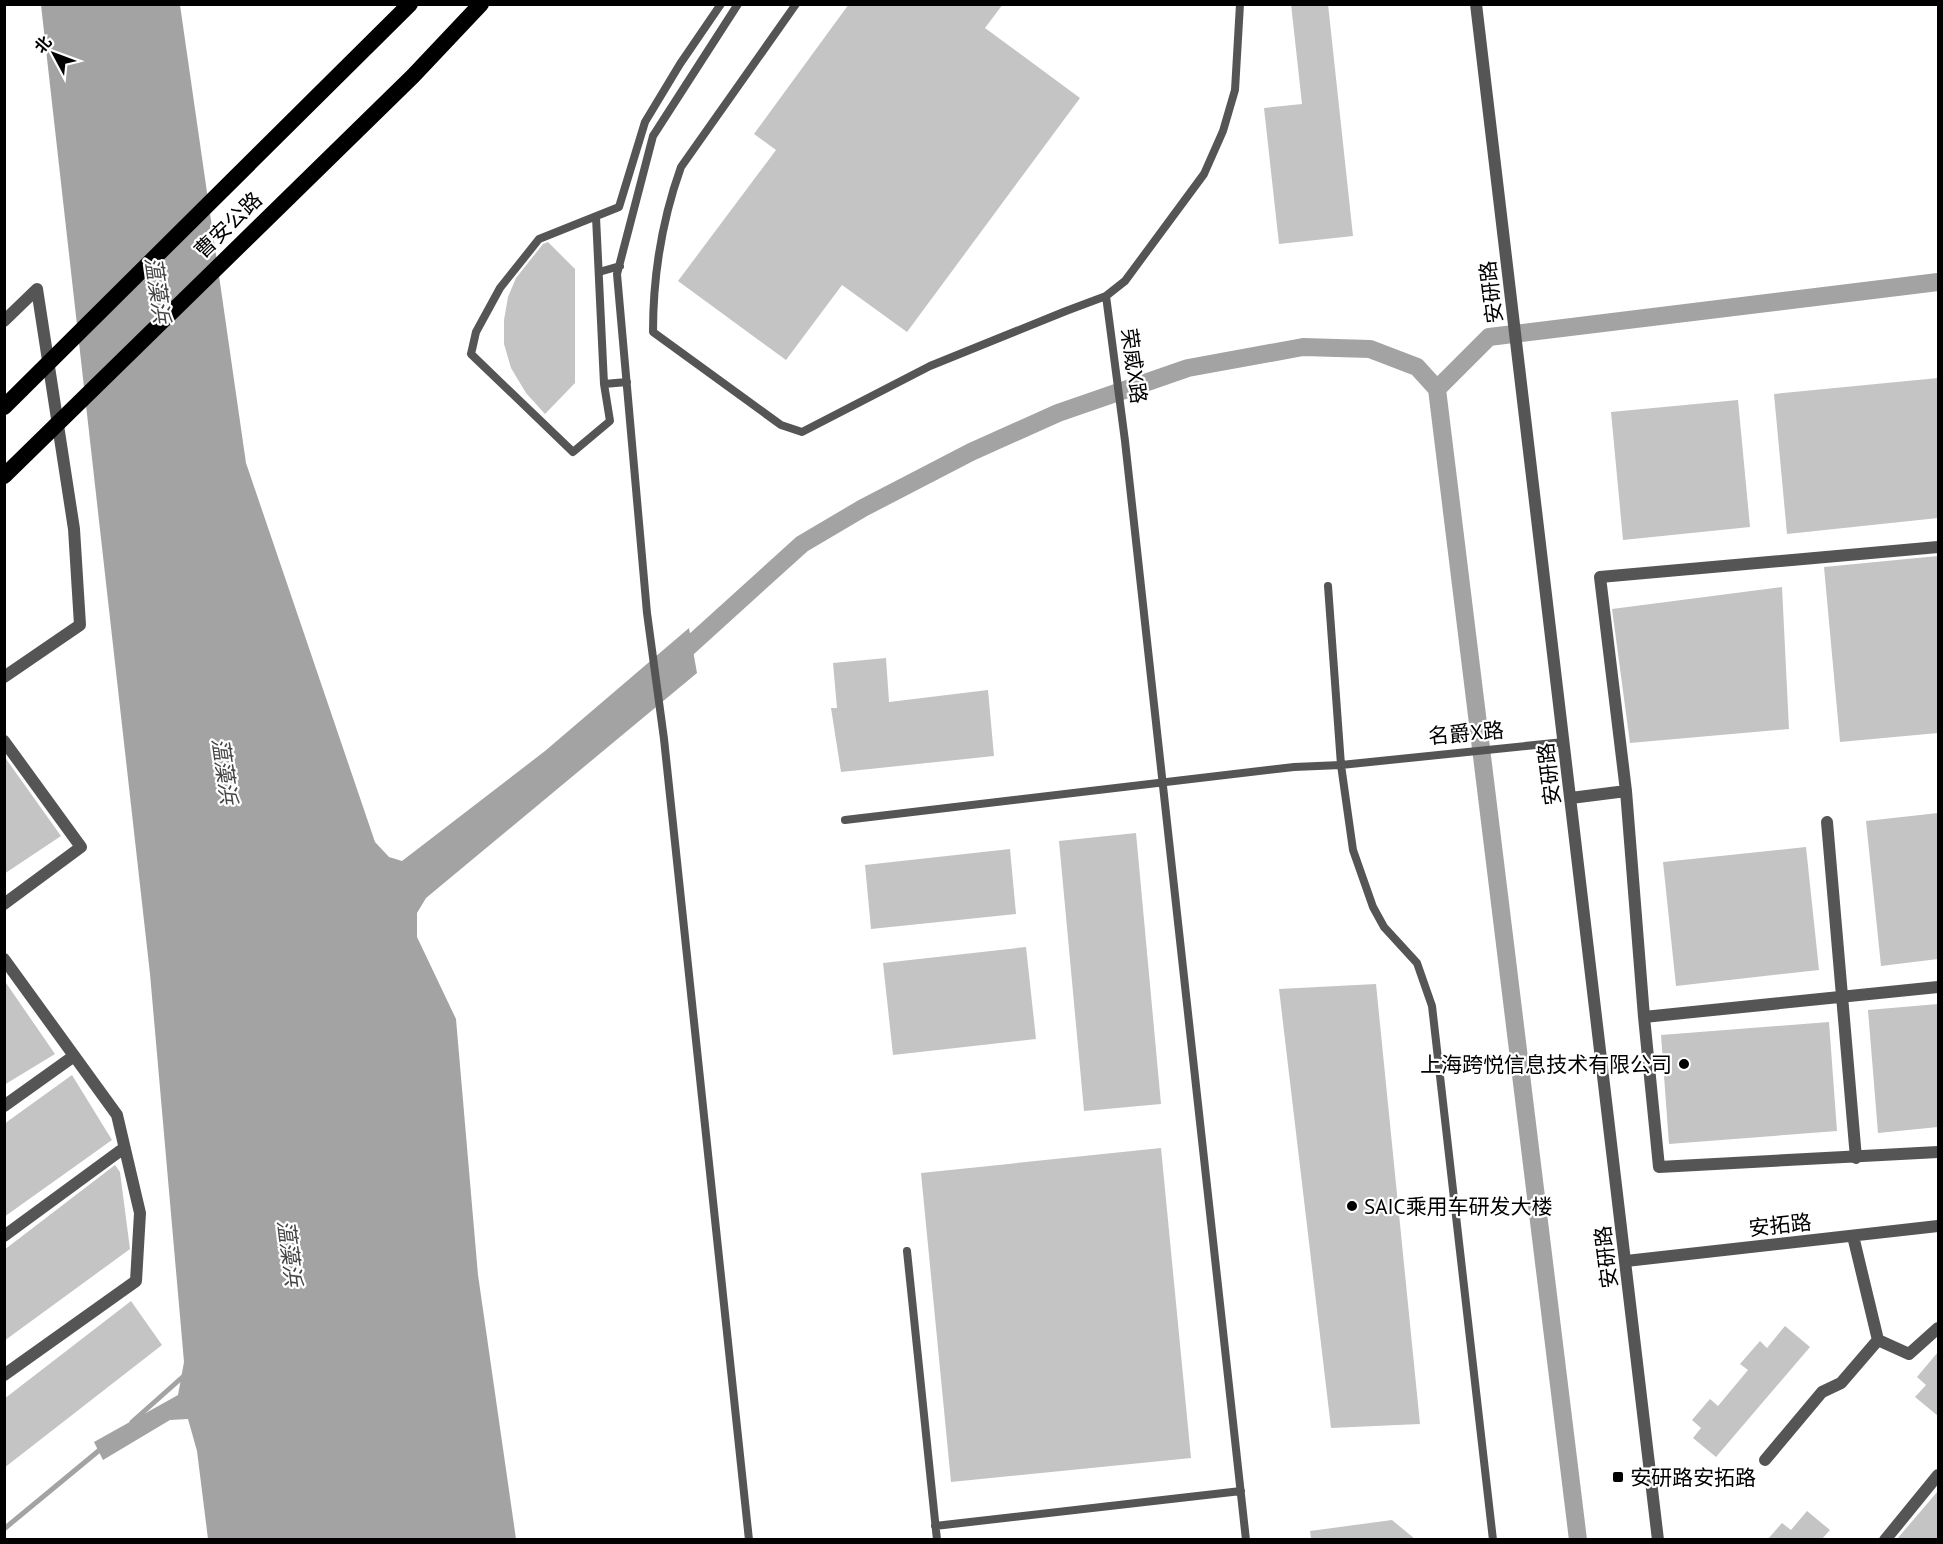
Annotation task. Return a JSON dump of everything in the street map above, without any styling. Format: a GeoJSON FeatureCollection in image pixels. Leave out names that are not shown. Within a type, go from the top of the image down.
{"type":"FeatureCollection","features":[{"type":"Feature","properties":{"kind":"highway","name":"曹安公路"},"geometry":{"type":"LineString","coordinates":[[4,407],[410,4]]}},
{"type":"Feature","properties":{"kind":"highway","name":"曹安公路"},"geometry":{"type":"LineString","coordinates":[[4,476],[405,84],[481,4]]}},
{"type":"Feature","properties":{"kind":"street","name":"安研路"},"geometry":{"type":"LineString","coordinates":[[1476,4],[1658,1539]]}},
{"type":"Feature","properties":{"kind":"street"},"geometry":{"type":"LineString","coordinates":[[4,321],[37,289],[75,529],[80,624],[4,677]]}},
{"type":"Feature","properties":{"kind":"street"},"geometry":{"type":"LineString","coordinates":[[1938,547],[1600,578],[1626,791],[1644,1017],[1659,1167],[1938,1152]]}},
{"type":"Feature","properties":{"kind":"street"},"geometry":{"type":"LineString","coordinates":[[4,741],[81,847],[4,904]]}},
{"type":"Feature","properties":{"kind":"street"},"geometry":{"type":"LineString","coordinates":[[1571,798],[1626,791]]}},
{"type":"Feature","properties":{"kind":"street"},"geometry":{"type":"LineString","coordinates":[[1827,822],[1856,1158]]}},
{"type":"Feature","properties":{"kind":"street"},"geometry":{"type":"LineString","coordinates":[[4,959],[117,1115],[140,1213],[136,1281],[4,1375]]}},
{"type":"Feature","properties":{"kind":"street"},"geometry":{"type":"LineString","coordinates":[[1644,1017],[1841,995],[1938,987]]}},
{"type":"Feature","properties":{"kind":"street"},"geometry":{"type":"LineString","coordinates":[[4,1106],[74,1056]]}},
{"type":"Feature","properties":{"kind":"street"},"geometry":{"type":"LineString","coordinates":[[4,1236],[124,1148]]}},
{"type":"Feature","properties":{"kind":"street","name":"安拓路"},"geometry":{"type":"LineString","coordinates":[[1626,1261],[1938,1226]]}},
{"type":"Feature","properties":{"kind":"street"},"geometry":{"type":"LineString","coordinates":[[1853,1236],[1878,1340]]}},
{"type":"Feature","properties":{"kind":"street"},"geometry":{"type":"LineString","coordinates":[[1878,1340],[1909,1353],[1938,1328]]}},
{"type":"Feature","properties":{"kind":"street"},"geometry":{"type":"LineString","coordinates":[[1765,1460],[1822,1392],[1841,1383],[1878,1340]]}},
{"type":"Feature","properties":{"kind":"street"},"geometry":{"type":"LineString","coordinates":[[1884,1539],[1938,1475]]}},
{"type":"Feature","properties":{"kind":"lane"},"geometry":{"type":"LineString","coordinates":[[596,217],[604,384],[610,421],[573,452],[471,354],[476,332],[500,288],[539,239],[619,207],[645,122],[674,73],[722,4]]}},
{"type":"Feature","properties":{"kind":"lane"},"geometry":{"type":"LineString","coordinates":[[738,4],[653,136],[617,274],[647,613],[664,739],[749,1539]]}},
{"type":"Feature","properties":{"kind":"lane"},"geometry":{"type":"LineString","coordinates":[[796,4],[690,151],[681,168],[673,189],[653,288],[653,332],[781,425],[802,432],[930,366],[1106,296],[1125,281],[1204,174],[1222,131],[1235,90],[1240,4]]}},
{"type":"Feature","properties":{"kind":"lane"},"geometry":{"type":"LineString","coordinates":[[599,272],[620,266]]}},
{"type":"Feature","properties":{"kind":"lane","name":"荣威X路"},"geometry":{"type":"LineString","coordinates":[[1106,296],[1125,441],[1246,1539]]}},
{"type":"Feature","properties":{"kind":"lane"},"geometry":{"type":"LineString","coordinates":[[604,384],[627,382]]}},
{"type":"Feature","properties":{"kind":"lane"},"geometry":{"type":"LineString","coordinates":[[1328,586],[1341,765],[1353,850],[1362,881],[1384,927],[1417,963],[1432,1006],[1492,1539]]}},
{"type":"Feature","properties":{"kind":"lane","name":"名爵X路"},"geometry":{"type":"LineString","coordinates":[[845,820],[1294,767],[1341,765],[1371,760],[1564,742]]}},
{"type":"Feature","properties":{"kind":"lane"},"geometry":{"type":"LineString","coordinates":[[907,1251],[937,1539]]}},
{"type":"Feature","properties":{"kind":"lane"},"geometry":{"type":"LineString","coordinates":[[935,1526],[1241,1491]]}},
{"type":"Feature","properties":{"kind":"water","name":"蕰藻浜"},"geometry":{"type":"Polygon","coordinates":[[[41,5],[180,5],[246,463],[375,842],[389,857],[402,861],[545,751],[689,628],[697,673],[426,898],[417,913],[417,937],[456,1019],[478,1275],[516,1539],[208,1539],[197,1451],[188,1419],[170,1420],[103,1460],[94,1442],[178,1395],[184,1362],[150,974],[41,5]]]}},
{"type":"Feature","properties":{"kind":"building"},"geometry":{"type":"Polygon","coordinates":[[[849,4],[1003,4],[985,28],[1080,98],[907,332],[842,285],[786,360],[678,281],[776,150],[754,134],[849,4]]]}},
{"type":"Feature","properties":{"kind":"building"},"geometry":{"type":"Polygon","coordinates":[[[1291,4],[1328,4],[1353,236],[1279,244],[1264,108],[1302,104],[1291,4]]]}},
{"type":"Feature","properties":{"kind":"building"},"geometry":{"type":"Polygon","coordinates":[[[548,242],[575,269],[575,383],[545,414],[526,393],[511,368],[504,344],[504,320],[508,297],[516,278],[543,244],[548,242]]]}},
{"type":"Feature","properties":{"kind":"building"},"geometry":{"type":"Polygon","coordinates":[[[1938,378],[1938,518],[1787,534],[1774,394],[1938,378]]]}},
{"type":"Feature","properties":{"kind":"building"},"geometry":{"type":"Polygon","coordinates":[[[1738,400],[1750,527],[1623,540],[1611,412],[1738,400]]]}},
{"type":"Feature","properties":{"kind":"building"},"geometry":{"type":"Polygon","coordinates":[[[1938,556],[1938,733],[1840,742],[1824,567],[1938,556]]]}},
{"type":"Feature","properties":{"kind":"building"},"geometry":{"type":"Polygon","coordinates":[[[1782,587],[1789,729],[1630,743],[1612,609],[1782,587]]]}},
{"type":"Feature","properties":{"kind":"building"},"geometry":{"type":"Polygon","coordinates":[[[886,658],[889,702],[988,690],[994,756],[841,772],[831,708],[837,708],[833,663],[886,658]]]}},
{"type":"Feature","properties":{"kind":"building"},"geometry":{"type":"Polygon","coordinates":[[[4,756],[61,836],[4,874],[4,756]]]}},
{"type":"Feature","properties":{"kind":"building"},"geometry":{"type":"Polygon","coordinates":[[[1938,813],[1938,959],[1881,966],[1866,821],[1938,813]]]}},
{"type":"Feature","properties":{"kind":"building"},"geometry":{"type":"Polygon","coordinates":[[[1136,833],[1161,1104],[1084,1111],[1059,841],[1136,833]]]}},
{"type":"Feature","properties":{"kind":"building"},"geometry":{"type":"Polygon","coordinates":[[[1806,847],[1819,970],[1676,986],[1663,862],[1806,847]]]}},
{"type":"Feature","properties":{"kind":"building"},"geometry":{"type":"Polygon","coordinates":[[[1010,849],[1016,914],[871,929],[865,865],[1010,849]]]}},
{"type":"Feature","properties":{"kind":"building"},"geometry":{"type":"Polygon","coordinates":[[[1026,947],[1036,1039],[893,1055],[883,963],[1026,947]]]}},
{"type":"Feature","properties":{"kind":"building"},"geometry":{"type":"Polygon","coordinates":[[[4,980],[55,1054],[4,1085],[4,980]]]}},
{"type":"Feature","properties":{"kind":"building","name":"SAIC乘用车研发大楼"},"geometry":{"type":"Polygon","coordinates":[[[1376,984],[1420,1424],[1331,1428],[1279,989],[1376,984]]]}},
{"type":"Feature","properties":{"kind":"building"},"geometry":{"type":"Polygon","coordinates":[[[1938,1004],[1938,1127],[1878,1133],[1868,1010],[1938,1004]]]}},
{"type":"Feature","properties":{"kind":"building"},"geometry":{"type":"Polygon","coordinates":[[[1829,1022],[1837,1131],[1669,1144],[1661,1035],[1829,1022]]]}},
{"type":"Feature","properties":{"kind":"building"},"geometry":{"type":"Polygon","coordinates":[[[72,1075],[112,1140],[4,1217],[4,1124],[72,1075]]]}},
{"type":"Feature","properties":{"kind":"building"},"geometry":{"type":"Polygon","coordinates":[[[1161,1148],[1191,1458],[951,1482],[921,1173],[1161,1148]]]}},
{"type":"Feature","properties":{"kind":"building"},"geometry":{"type":"Polygon","coordinates":[[[115,1165],[120,1172],[130,1249],[4,1341],[4,1250],[115,1165]]]}},
{"type":"Feature","properties":{"kind":"building"},"geometry":{"type":"Polygon","coordinates":[[[131,1301],[162,1345],[4,1468],[4,1399],[131,1301]]]}},
{"type":"Feature","properties":{"kind":"building"},"geometry":{"type":"Polygon","coordinates":[[[1785,1326],[1810,1347],[1716,1457],[1693,1438],[1701,1428],[1692,1420],[1710,1399],[1718,1406],[1748,1370],[1740,1364],[1760,1341],[1767,1348],[1785,1326]]]}},
{"type":"Feature","properties":{"kind":"building"},"geometry":{"type":"Polygon","coordinates":[[[1938,1352],[1938,1416],[1915,1397],[1926,1385],[1917,1377],[1938,1352]]]}},
{"type":"Feature","properties":{"kind":"building"},"geometry":{"type":"Polygon","coordinates":[[[1938,1491],[1938,1539],[1897,1539],[1938,1491]]]}},
{"type":"Feature","properties":{"kind":"building"},"geometry":{"type":"Polygon","coordinates":[[[1807,1511],[1830,1530],[1822,1539],[1768,1539],[1782,1523],[1791,1530],[1807,1511]]]}},
{"type":"Feature","properties":{"kind":"building"},"geometry":{"type":"Polygon","coordinates":[[[1392,1520],[1415,1539],[1311,1539],[1310,1531],[1392,1520]]]}},
{"type":"Feature","properties":{"kind":"waterway"},"geometry":{"type":"LineString","coordinates":[[1437,389],[1489,337],[1938,282]]}},
{"type":"Feature","properties":{"kind":"waterway"},"geometry":{"type":"LineString","coordinates":[[675,659],[802,544],[863,508],[971,452],[1058,413],[1188,368],[1303,347],[1370,349],[1417,367],[1437,389],[1578,1540]]}},
{"type":"Feature","properties":{"kind":"waterway"},"geometry":{"type":"LineString","coordinates":[[132,1422],[186,1374]]}},
{"type":"Feature","properties":{"kind":"waterway"},"geometry":{"type":"LineString","coordinates":[[4,1529],[102,1448]]}},
{"type":"Feature","properties":{"kind":"place","name":"上海跨悦信息技术有限公司"},"geometry":{"type":"Point","coordinates":[1684,1064]}},
{"type":"Feature","properties":{"kind":"place","name":"SAIC乘用车研发大楼"},"geometry":{"type":"Point","coordinates":[1352,1206]}},
{"type":"Feature","properties":{"kind":"place","name":"安研路安拓路"},"geometry":{"type":"Point","coordinates":[1618,1477]}}]}
